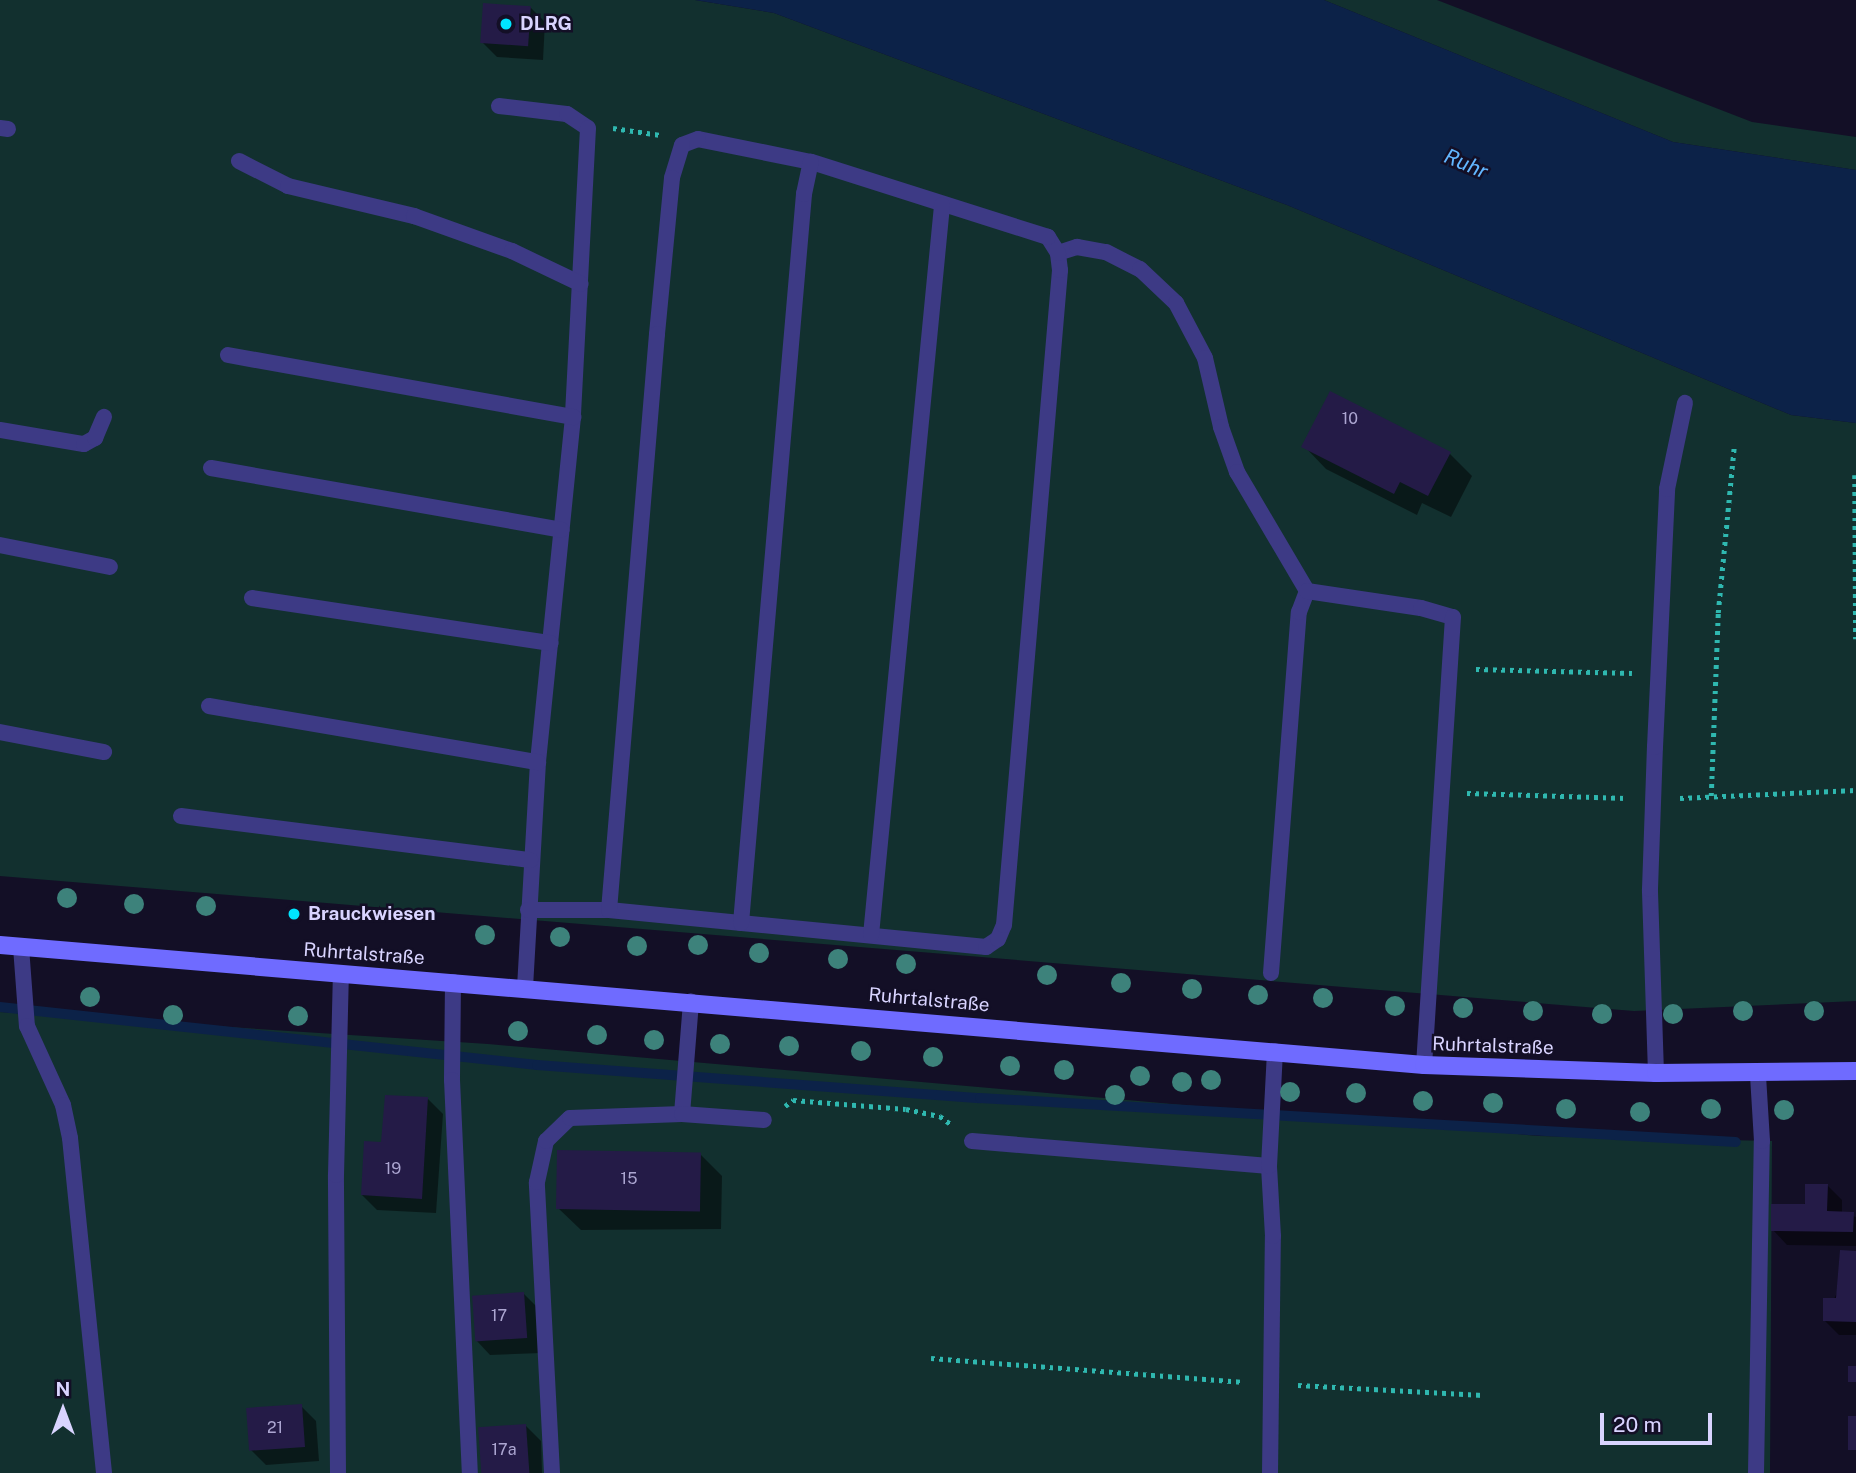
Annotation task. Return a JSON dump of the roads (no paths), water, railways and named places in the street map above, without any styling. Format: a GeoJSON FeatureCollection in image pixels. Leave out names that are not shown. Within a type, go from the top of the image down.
{"type":"FeatureCollection","features":[{"type":"Feature","properties":{"kind":"main road","name":"Ruhrtalstraße"},"geometry":{"type":"LineString","coordinates":[[0,945],[525,987],[1424,1065],[1656,1073],[1758,1074],[1856,1070]]}},
{"type":"Feature","properties":{"kind":"lane"},"geometry":{"type":"LineString","coordinates":[[499,107],[567,114],[588,128],[573,417],[538,762],[530,860],[525,987]]}},
{"type":"Feature","properties":{"kind":"lane"},"geometry":{"type":"LineString","coordinates":[[528,910],[609,910],[986,947],[998,939],[1004,925],[1041,523],[1060,270],[1058,253],[1048,237],[811,162],[698,139],[682,145],[672,178],[609,910]]}},
{"type":"Feature","properties":{"kind":"lane"},"geometry":{"type":"LineString","coordinates":[[239,161],[288,186],[414,216],[500,246],[581,284]]}},
{"type":"Feature","properties":{"kind":"lane"},"geometry":{"type":"LineString","coordinates":[[741,923],[804,194],[811,162]]}},
{"type":"Feature","properties":{"kind":"lane"},"geometry":{"type":"LineString","coordinates":[[871,935],[942,205]]}},
{"type":"Feature","properties":{"kind":"lane"},"geometry":{"type":"LineString","coordinates":[[1058,253],[1077,247],[1106,253],[1140,269],[1176,303],[1205,358],[1221,427],[1237,472],[1307,592]]}},
{"type":"Feature","properties":{"kind":"lane"},"geometry":{"type":"LineString","coordinates":[[228,355],[573,417]]}},
{"type":"Feature","properties":{"kind":"lane"},"geometry":{"type":"LineString","coordinates":[[1656,1073],[1650,889],[1658,674],[1667,489],[1685,403]]}},
{"type":"Feature","properties":{"kind":"lane"},"geometry":{"type":"LineString","coordinates":[[0,430],[84,444],[95,438],[104,417]]}},
{"type":"Feature","properties":{"kind":"lane"},"geometry":{"type":"LineString","coordinates":[[211,468],[562,530]]}},
{"type":"Feature","properties":{"kind":"lane"},"geometry":{"type":"LineString","coordinates":[[0,545],[110,567]]}},
{"type":"Feature","properties":{"kind":"lane"},"geometry":{"type":"LineString","coordinates":[[1307,592],[1421,608],[1453,617],[1424,1065]]}},
{"type":"Feature","properties":{"kind":"lane"},"geometry":{"type":"LineString","coordinates":[[1271,973],[1299,612],[1307,592]]}},
{"type":"Feature","properties":{"kind":"lane"},"geometry":{"type":"LineString","coordinates":[[252,598],[551,643]]}},
{"type":"Feature","properties":{"kind":"lane"},"geometry":{"type":"LineString","coordinates":[[209,706],[538,762]]}},
{"type":"Feature","properties":{"kind":"lane"},"geometry":{"type":"LineString","coordinates":[[0,732],[104,752]]}},
{"type":"Feature","properties":{"kind":"lane"},"geometry":{"type":"LineString","coordinates":[[181,816],[530,860]]}},
{"type":"Feature","properties":{"kind":"lane"},"geometry":{"type":"LineString","coordinates":[[20,947],[27,1026],[63,1105],[70,1138],[104,1473]]}},
{"type":"Feature","properties":{"kind":"lane"},"geometry":{"type":"LineString","coordinates":[[338,1473],[336,1175],[341,974]]}},
{"type":"Feature","properties":{"kind":"lane"},"geometry":{"type":"LineString","coordinates":[[453,982],[452,1080],[470,1473]]}},
{"type":"Feature","properties":{"kind":"lane"},"geometry":{"type":"LineString","coordinates":[[682,1114],[691,1001]]}},
{"type":"Feature","properties":{"kind":"lane"},"geometry":{"type":"LineString","coordinates":[[1270,1473],[1269,1383],[1273,1236],[1269,1166],[1275,1051]]}},
{"type":"Feature","properties":{"kind":"lane"},"geometry":{"type":"LineString","coordinates":[[1756,1473],[1762,1141],[1758,1074]]}},
{"type":"Feature","properties":{"kind":"lane"},"geometry":{"type":"LineString","coordinates":[[552,1473],[537,1182],[546,1141],[570,1118],[682,1114],[764,1120]]}},
{"type":"Feature","properties":{"kind":"lane"},"geometry":{"type":"LineString","coordinates":[[972,1141],[1269,1166]]}},
{"type":"Feature","properties":{"kind":"water","name":"Ruhr"},"geometry":{"type":"Polygon","coordinates":[[[695,0],[1324,0],[1673,142],[1856,170],[1856,423],[1791,415],[1287,205],[774,13],[695,0]]]}},
{"type":"Feature","properties":{"kind":"waterway"},"geometry":{"type":"LineString","coordinates":[[0,1007],[537,1065],[980,1098],[1736,1142]]}},
{"type":"Feature","properties":{"kind":"place","name":"DLRG"},"geometry":{"type":"Point","coordinates":[506,24]}},
{"type":"Feature","properties":{"kind":"place","name":"Brauckwiesen"},"geometry":{"type":"Point","coordinates":[294,914]}}]}
